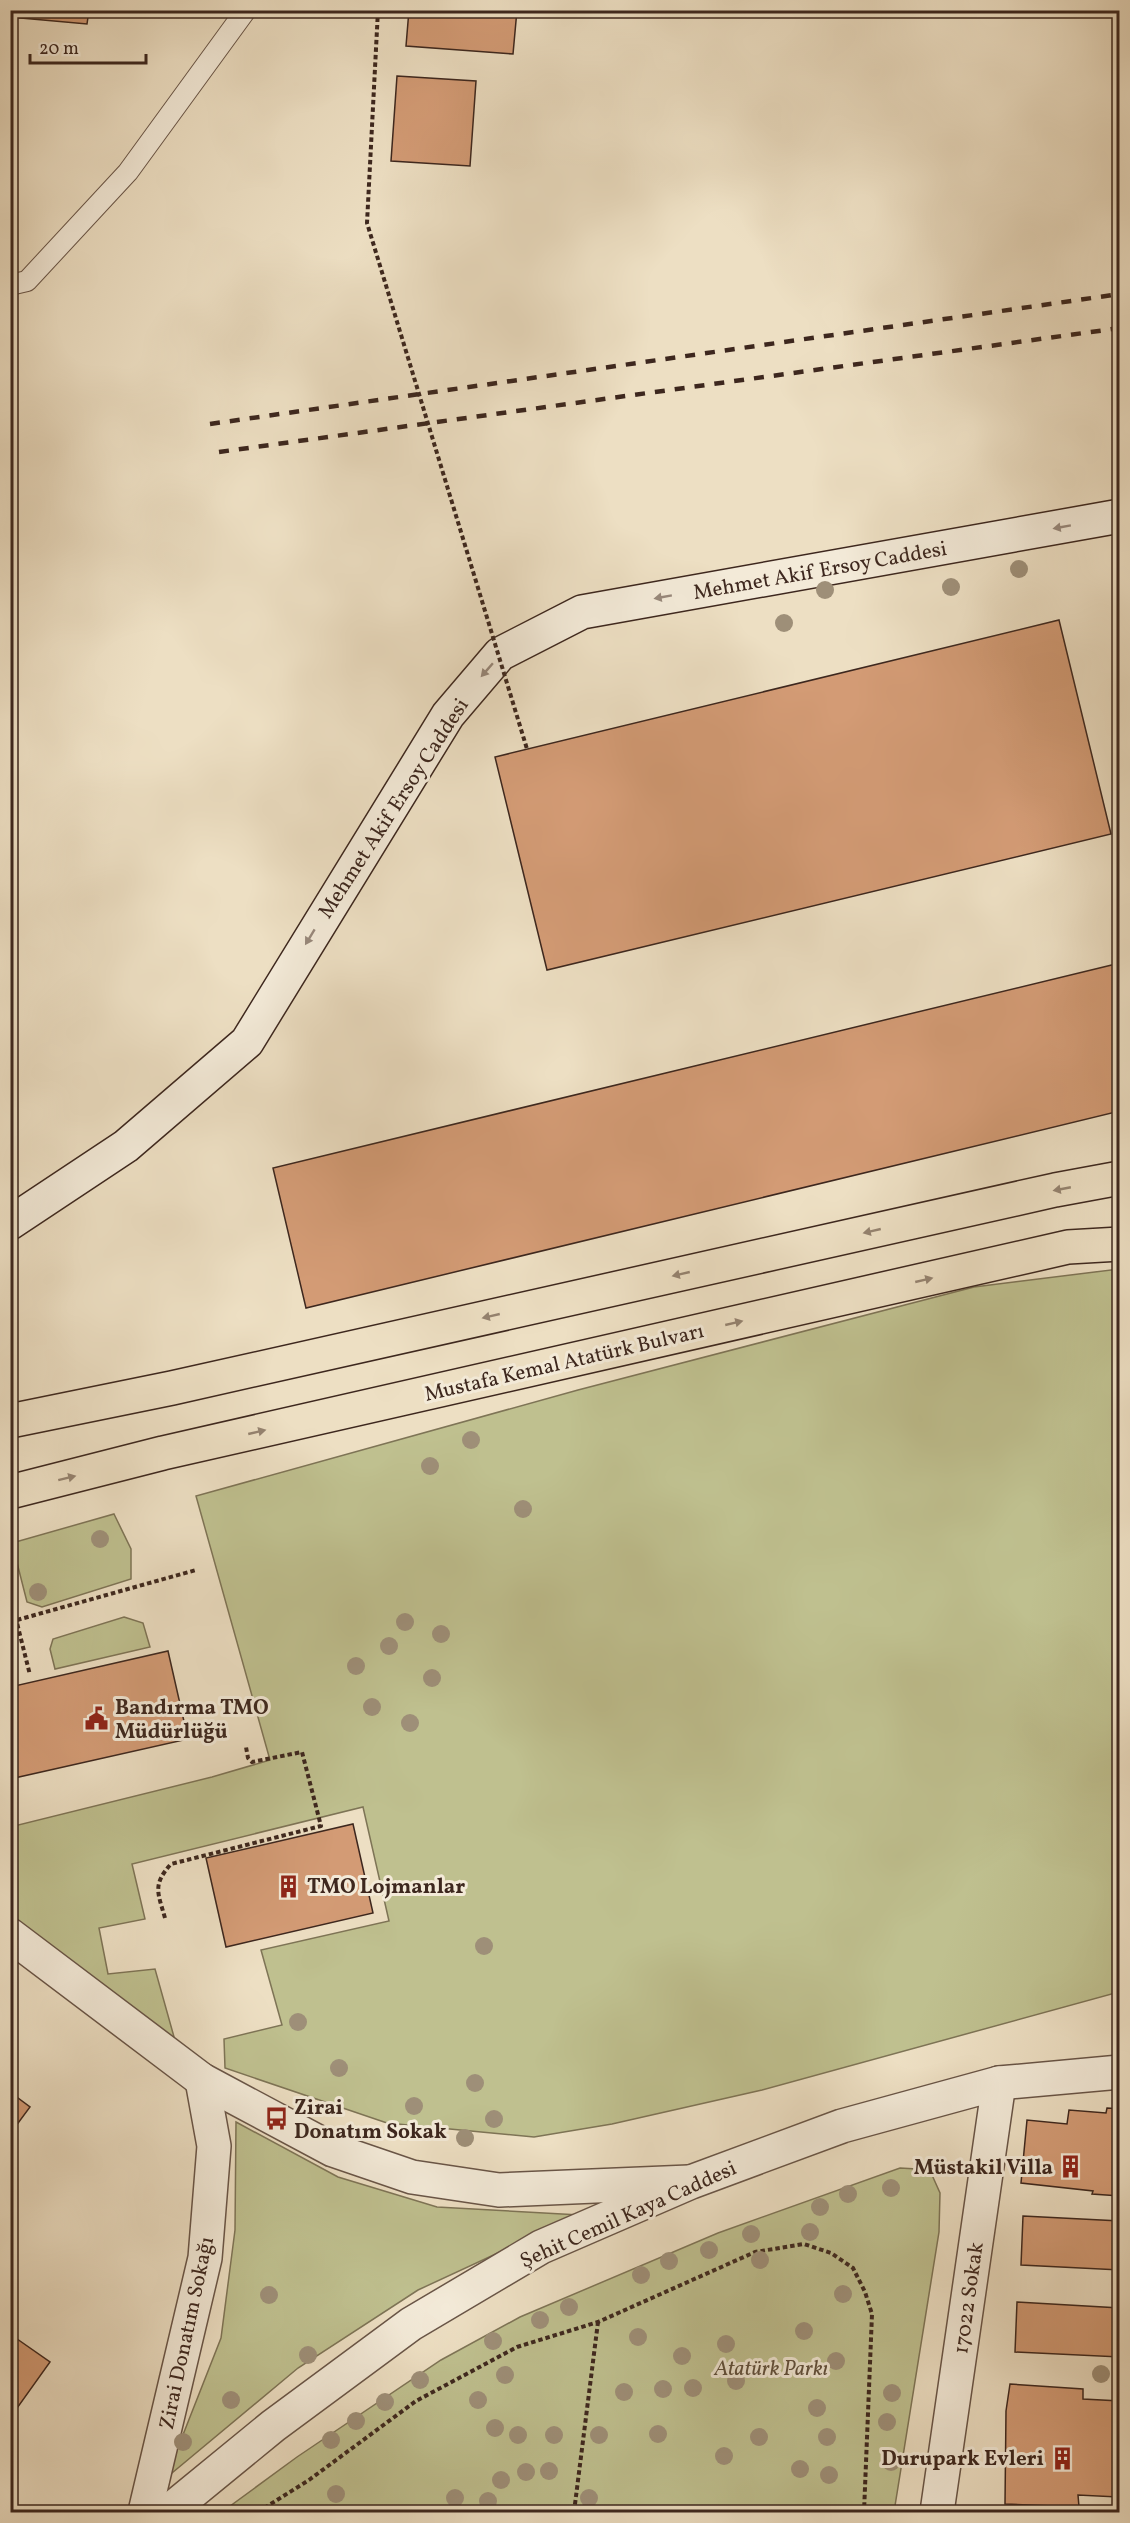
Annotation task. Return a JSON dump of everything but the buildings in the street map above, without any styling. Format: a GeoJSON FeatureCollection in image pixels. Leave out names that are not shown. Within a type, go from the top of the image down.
{"type":"FeatureCollection","features":[{"type":"Feature","properties":{"kind":"main road"},"geometry":{"type":"LineString","coordinates":[[10,1421],[172,1388],[1044,1192],[1119,1178]]}},
{"type":"Feature","properties":{"kind":"main road","name":"Mustafa Kemal Atatürk Bulvarı"},"geometry":{"type":"LineString","coordinates":[[10,1492],[175,1450],[1068,1247],[1119,1244]]}},
{"type":"Feature","properties":{"kind":"street","name":"Mehmet Akif Ersoy Caddesi"},"geometry":{"type":"LineString","coordinates":[[10,1222],[126,1146],[247,1042],[448,715],[500,654],[582,612],[1119,516]]}},
{"type":"Feature","properties":{"kind":"street"},"geometry":{"type":"LineString","coordinates":[[10,1935],[202,2080],[333,2150],[412,2177],[499,2190],[691,2182]]}},
{"type":"Feature","properties":{"kind":"street","name":"Şehit Cemil Kaya Caddesi"},"geometry":{"type":"LineString","coordinates":[[168,2512],[273,2426],[411,2324],[541,2247],[691,2182],[842,2126],[999,2083],[1119,2072]]}},
{"type":"Feature","properties":{"kind":"street","name":"Zirai Donatım Sokağı"},"geometry":{"type":"LineString","coordinates":[[145,2512],[206,2258],[213,2146],[202,2080]]}},
{"type":"Feature","properties":{"kind":"street","name":"17022 Sokak"},"geometry":{"type":"LineString","coordinates":[[937,2512],[999,2083]]}},
{"type":"Feature","properties":{"kind":"lane"},"geometry":{"type":"LineString","coordinates":[[10,285],[27,281],[128,172],[246,10]]}},
{"type":"Feature","properties":{"kind":"path"},"geometry":{"type":"LineString","coordinates":[[378,10],[367,223],[527,749]]}},
{"type":"Feature","properties":{"kind":"path"},"geometry":{"type":"LineString","coordinates":[[17,1620],[196,1570]]}},
{"type":"Feature","properties":{"kind":"path"},"geometry":{"type":"LineString","coordinates":[[10,1595],[30,1675]]}},
{"type":"Feature","properties":{"kind":"path"},"geometry":{"type":"LineString","coordinates":[[165,1918],[157,1889],[160,1876],[171,1864],[321,1826],[302,1752],[252,1762],[248,1758],[246,1747]]}},
{"type":"Feature","properties":{"kind":"path"},"geometry":{"type":"LineString","coordinates":[[258,2512],[309,2480],[416,2401],[518,2347],[598,2322],[755,2252],[804,2244],[831,2253],[853,2268],[865,2292],[872,2314],[864,2512]]}},
{"type":"Feature","properties":{"kind":"path"},"geometry":{"type":"LineString","coordinates":[[574,2512],[598,2322]]}},
{"type":"Feature","properties":{"kind":"green space"},"geometry":{"type":"Polygon","coordinates":[[[1119,1269],[1119,1992],[762,2090],[612,2124],[534,2137],[387,2123],[225,2068],[224,2039],[282,2025],[261,1950],[389,1921],[363,1807],[132,1864],[145,1919],[99,1928],[108,1974],[155,1969],[176,2044],[11,1919],[10,1827],[212,1777],[270,1760],[196,1496],[578,1390],[974,1287],[1119,1269]]]}},
{"type":"Feature","properties":{"kind":"green space"},"geometry":{"type":"Polygon","coordinates":[[[114,1514],[131,1549],[131,1579],[42,1607],[27,1602],[12,1543],[114,1514]]]}},
{"type":"Feature","properties":{"kind":"green space"},"geometry":{"type":"Polygon","coordinates":[[[124,1617],[143,1623],[150,1647],[55,1669],[50,1649],[53,1639],[124,1617]]]}},
{"type":"Feature","properties":{"kind":"green space"},"geometry":{"type":"Polygon","coordinates":[[[236,2122],[338,2177],[437,2207],[580,2215],[418,2290],[298,2368],[166,2478],[221,2338],[235,2230],[236,2122]]]}},
{"type":"Feature","properties":{"kind":"green space","name":"Atatürk Parkı"},"geometry":{"type":"Polygon","coordinates":[[[900,2168],[917,2169],[932,2175],[940,2193],[939,2232],[894,2512],[222,2512],[297,2457],[441,2360],[520,2317],[718,2233],[900,2168]]]}},
{"type":"Feature","properties":{"kind":"railway"},"geometry":{"type":"LineString","coordinates":[[210,424],[1120,294]]}},
{"type":"Feature","properties":{"kind":"railway"},"geometry":{"type":"LineString","coordinates":[[219,452],[1120,328]]}},
{"type":"Feature","properties":{"kind":"place","name":"Bandırma TMO Müdürlüğü"},"geometry":{"type":"Point","coordinates":[97,1719]}},
{"type":"Feature","properties":{"kind":"place","name":"TMO Lojmanlar"},"geometry":{"type":"Point","coordinates":[289,1886]}},
{"type":"Feature","properties":{"kind":"place","name":"Zirai Donatım Sokak"},"geometry":{"type":"Point","coordinates":[276,2119]}},
{"type":"Feature","properties":{"kind":"place","name":"Müstakil Villa"},"geometry":{"type":"Point","coordinates":[1071,2167]}},
{"type":"Feature","properties":{"kind":"place","name":"Durupark Evleri"},"geometry":{"type":"Point","coordinates":[1062,2458]}}]}
